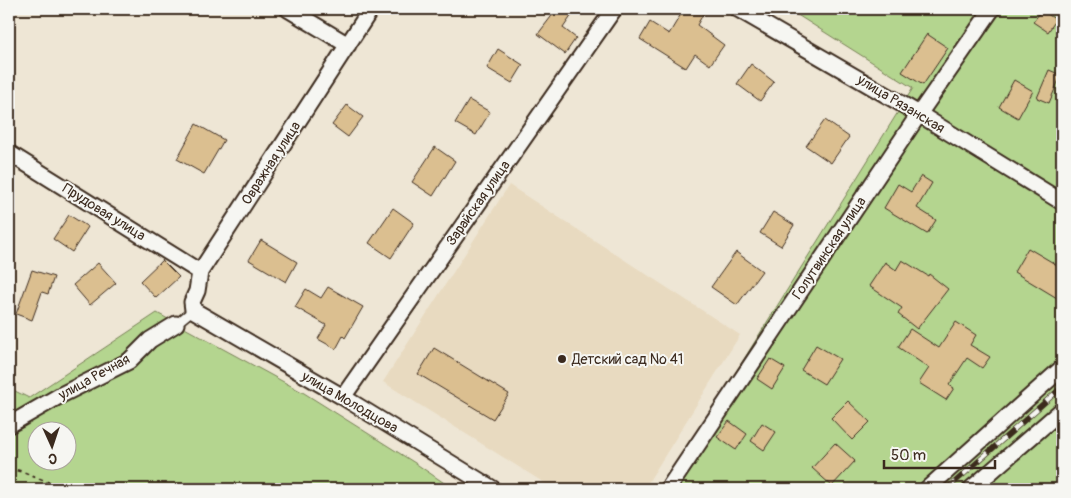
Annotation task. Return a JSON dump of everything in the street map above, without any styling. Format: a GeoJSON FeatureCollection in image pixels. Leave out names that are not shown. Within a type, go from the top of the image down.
{"type":"FeatureCollection","features":[{"type":"Feature","properties":{"kind":"street"},"geometry":{"type":"LineString","coordinates":[[288,9],[348,45]]}},
{"type":"Feature","properties":{"kind":"street","name":"Овражная улица"},"geometry":{"type":"LineString","coordinates":[[199,314],[192,302],[197,291],[200,272],[371,9]]}},
{"type":"Feature","properties":{"kind":"street","name":"Зарайская улица"},"geometry":{"type":"LineString","coordinates":[[343,397],[614,9]]}},
{"type":"Feature","properties":{"kind":"street","name":"улица Рязанская"},"geometry":{"type":"LineString","coordinates":[[738,9],[919,114],[1062,202]]}},
{"type":"Feature","properties":{"kind":"street","name":"Голутвинская улица"},"geometry":{"type":"LineString","coordinates":[[668,489],[919,114],[992,9]]}},
{"type":"Feature","properties":{"kind":"street","name":"Прудовая улица"},"geometry":{"type":"LineString","coordinates":[[9,153],[200,272]]}},
{"type":"Feature","properties":{"kind":"street","name":"улица Молодцова"},"geometry":{"type":"LineString","coordinates":[[199,314],[343,397],[493,489]]}},
{"type":"Feature","properties":{"kind":"street","name":"улица Речная"},"geometry":{"type":"LineString","coordinates":[[9,425],[61,395],[129,361],[150,340],[176,324]]}},
{"type":"Feature","properties":{"kind":"street"},"geometry":{"type":"LineString","coordinates":[[927,489],[1062,368]]}},
{"type":"Feature","properties":{"kind":"street"},"geometry":{"type":"LineString","coordinates":[[971,489],[1062,410]]}},
{"type":"Feature","properties":{"kind":"lane"},"geometry":{"type":"LineString","coordinates":[[176,324],[199,314]]}},
{"type":"Feature","properties":{"kind":"path"},"geometry":{"type":"LineString","coordinates":[[9,468],[64,489]]}},
{"type":"Feature","properties":{"kind":"shaded area","name":"Детский сад № 41"},"geometry":{"type":"Polygon","coordinates":[[[509,185],[740,335],[644,489],[554,489],[383,382],[509,185]]]}},
{"type":"Feature","properties":{"kind":"green space"},"geometry":{"type":"Polygon","coordinates":[[[788,9],[1062,9],[1062,489],[663,489],[913,88],[788,9]]]}},
{"type":"Feature","properties":{"kind":"green space"},"geometry":{"type":"Polygon","coordinates":[[[157,313],[304,393],[453,489],[9,489],[9,388],[29,398],[157,313]]]}},
{"type":"Feature","properties":{"kind":"building"},"geometry":{"type":"Polygon","coordinates":[[[557,9],[576,9],[563,28],[576,38],[565,54],[538,34],[557,9]]]}},
{"type":"Feature","properties":{"kind":"building"},"geometry":{"type":"Polygon","coordinates":[[[684,9],[706,9],[697,25],[724,45],[710,65],[695,54],[686,68],[640,39],[650,22],[669,34],[684,9]]]}},
{"type":"Feature","properties":{"kind":"building"},"geometry":{"type":"Polygon","coordinates":[[[1042,10],[1056,20],[1048,32],[1033,22],[1042,10]]]}},
{"type":"Feature","properties":{"kind":"building"},"geometry":{"type":"Polygon","coordinates":[[[927,34],[948,48],[923,85],[902,72],[927,34]]]}},
{"type":"Feature","properties":{"kind":"building"},"geometry":{"type":"Polygon","coordinates":[[[498,49],[523,65],[512,83],[487,68],[498,49]]]}},
{"type":"Feature","properties":{"kind":"building"},"geometry":{"type":"Polygon","coordinates":[[[751,64],[774,82],[760,101],[737,84],[751,64]]]}},
{"type":"Feature","properties":{"kind":"building"},"geometry":{"type":"Polygon","coordinates":[[[1049,70],[1061,75],[1049,103],[1037,98],[1049,70]]]}},
{"type":"Feature","properties":{"kind":"building"},"geometry":{"type":"Polygon","coordinates":[[[1014,80],[1033,91],[1018,118],[999,107],[1014,80]]]}},
{"type":"Feature","properties":{"kind":"building"},"geometry":{"type":"Polygon","coordinates":[[[469,100],[490,112],[476,135],[455,123],[469,100]]]}},
{"type":"Feature","properties":{"kind":"building"},"geometry":{"type":"Polygon","coordinates":[[[347,105],[363,117],[348,137],[332,125],[347,105]]]}},
{"type":"Feature","properties":{"kind":"building"},"geometry":{"type":"Polygon","coordinates":[[[825,120],[849,137],[831,163],[806,146],[825,120]]]}},
{"type":"Feature","properties":{"kind":"building"},"geometry":{"type":"Polygon","coordinates":[[[196,124],[224,140],[204,174],[177,159],[196,124]]]}},
{"type":"Feature","properties":{"kind":"building"},"geometry":{"type":"Polygon","coordinates":[[[435,147],[455,161],[433,196],[412,182],[435,147]]]}},
{"type":"Feature","properties":{"kind":"building"},"geometry":{"type":"Polygon","coordinates":[[[921,176],[932,183],[917,208],[936,220],[927,234],[884,208],[898,184],[911,192],[921,176]]]}},
{"type":"Feature","properties":{"kind":"building"},"geometry":{"type":"Polygon","coordinates":[[[393,208],[414,223],[391,258],[369,243],[393,208]]]}},
{"type":"Feature","properties":{"kind":"building"},"geometry":{"type":"Polygon","coordinates":[[[773,212],[794,225],[781,246],[760,233],[773,212]]]}},
{"type":"Feature","properties":{"kind":"building"},"geometry":{"type":"Polygon","coordinates":[[[69,215],[88,227],[72,252],[53,239],[69,215]]]}},
{"type":"Feature","properties":{"kind":"building"},"geometry":{"type":"Polygon","coordinates":[[[261,240],[297,262],[286,282],[249,260],[261,240]]]}},
{"type":"Feature","properties":{"kind":"building"},"geometry":{"type":"Polygon","coordinates":[[[1028,248],[1062,268],[1062,301],[1014,272],[1028,248]]]}},
{"type":"Feature","properties":{"kind":"building"},"geometry":{"type":"Polygon","coordinates":[[[736,252],[762,271],[737,305],[711,287],[736,252]]]}},
{"type":"Feature","properties":{"kind":"building"},"geometry":{"type":"Polygon","coordinates":[[[162,260],[179,277],[156,298],[140,281],[162,260]]]}},
{"type":"Feature","properties":{"kind":"building"},"geometry":{"type":"Polygon","coordinates":[[[902,260],[928,276],[929,274],[948,289],[917,329],[898,314],[902,308],[869,286],[885,262],[896,270],[902,260]]]}},
{"type":"Feature","properties":{"kind":"building"},"geometry":{"type":"Polygon","coordinates":[[[98,263],[116,283],[90,305],[73,285],[98,263]]]}},
{"type":"Feature","properties":{"kind":"building"},"geometry":{"type":"Polygon","coordinates":[[[32,270],[54,277],[48,294],[42,292],[32,320],[16,314],[32,270]]]}},
{"type":"Feature","properties":{"kind":"building"},"geometry":{"type":"Polygon","coordinates":[[[328,287],[363,307],[345,338],[343,336],[336,349],[318,339],[326,325],[295,307],[306,289],[321,298],[328,287]]]}},
{"type":"Feature","properties":{"kind":"building"},"geometry":{"type":"Polygon","coordinates":[[[956,322],[976,335],[970,345],[990,357],[982,368],[967,358],[949,385],[954,388],[946,400],[919,383],[929,368],[898,347],[910,329],[939,348],[956,322]]]}},
{"type":"Feature","properties":{"kind":"building"},"geometry":{"type":"Polygon","coordinates":[[[816,345],[840,359],[824,384],[801,370],[816,345]]]}},
{"type":"Feature","properties":{"kind":"building"},"geometry":{"type":"Polygon","coordinates":[[[434,348],[509,394],[493,419],[418,374],[434,348]]]}},
{"type":"Feature","properties":{"kind":"building"},"geometry":{"type":"Polygon","coordinates":[[[770,359],[785,368],[772,389],[757,379],[770,359]]]}},
{"type":"Feature","properties":{"kind":"building"},"geometry":{"type":"Polygon","coordinates":[[[848,401],[870,422],[852,440],[831,418],[848,401]]]}},
{"type":"Feature","properties":{"kind":"building"},"geometry":{"type":"Polygon","coordinates":[[[729,421],[747,434],[736,450],[717,437],[729,421]]]}},
{"type":"Feature","properties":{"kind":"building"},"geometry":{"type":"Polygon","coordinates":[[[762,423],[776,432],[764,450],[751,441],[762,423]]]}},
{"type":"Feature","properties":{"kind":"building"},"geometry":{"type":"Polygon","coordinates":[[[835,443],[855,461],[832,486],[812,468],[835,443]]]}},
{"type":"Feature","properties":{"kind":"railway"},"geometry":{"type":"LineString","coordinates":[[947,489],[1062,387]]}},
{"type":"Feature","properties":{"kind":"place","name":"Детский сад № 41"},"geometry":{"type":"Point","coordinates":[562,359]}}]}
